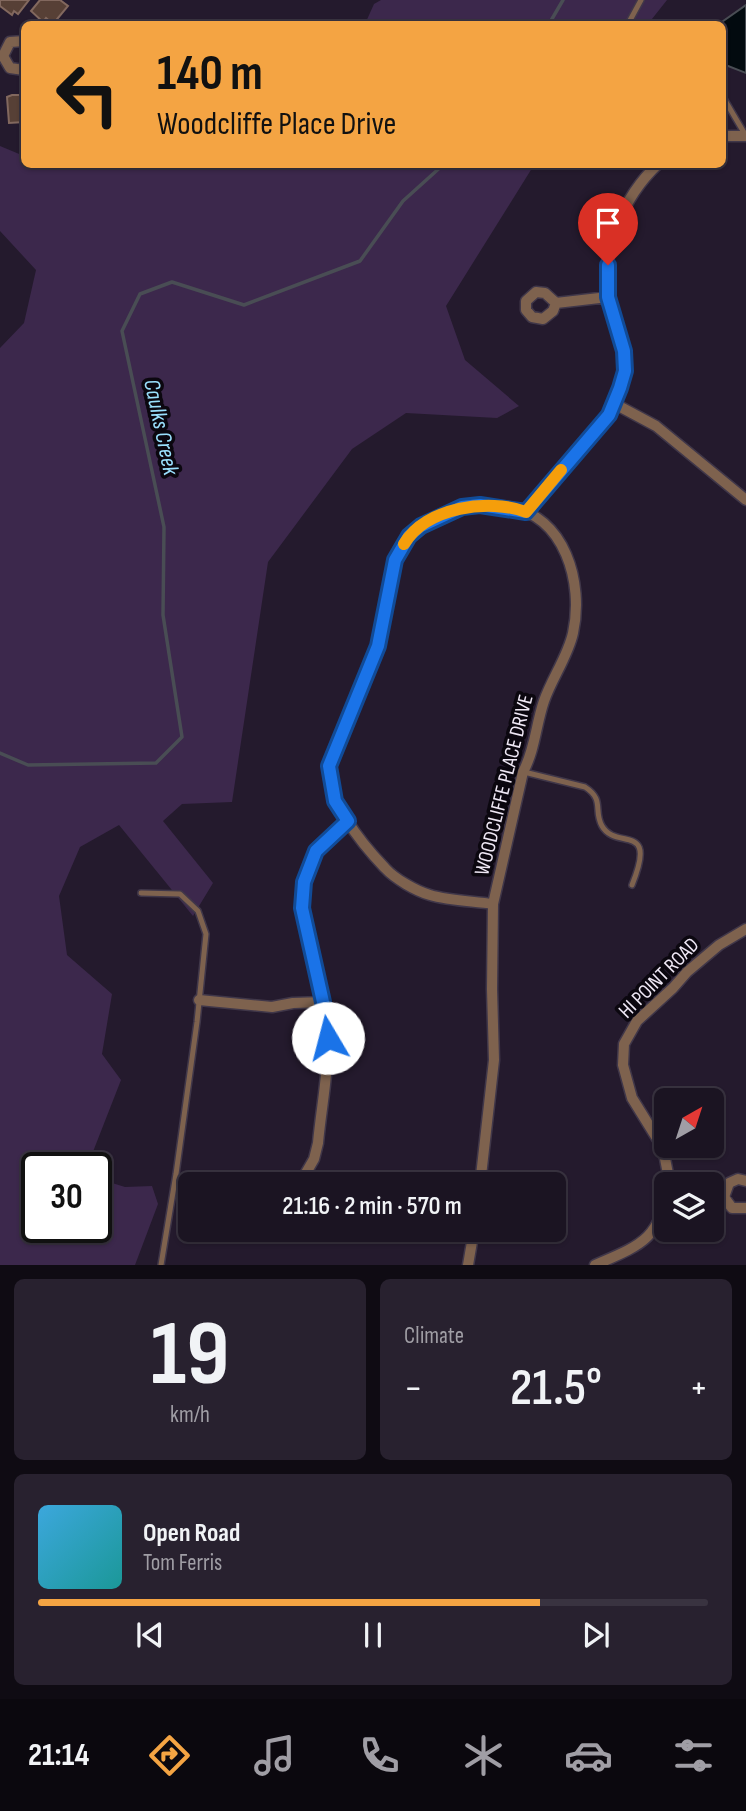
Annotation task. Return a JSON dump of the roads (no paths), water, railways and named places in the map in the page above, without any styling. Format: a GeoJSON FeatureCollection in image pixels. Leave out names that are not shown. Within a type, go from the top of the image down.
{"type":"FeatureCollection","features":[{"type":"Feature","properties":{"kind":"street"},"geometry":{"type":"LineString","coordinates":[[21,41],[3,44],[6,65],[21,70]]}},
{"type":"Feature","properties":{"kind":"street"},"geometry":{"type":"LineString","coordinates":[[726,136],[746,136]]}},
{"type":"Feature","properties":{"kind":"street"},"geometry":{"type":"LineString","coordinates":[[493,904],[429,895],[387,870],[335,801],[329,766],[378,646],[395,560],[409,536],[421,526],[462,507],[480,505],[526,512],[609,415],[615,404],[625,371],[624,351],[608,297],[608,265],[622,214],[633,194],[655,168]]}},
{"type":"Feature","properties":{"kind":"street"},"geometry":{"type":"LineString","coordinates":[[556,303],[608,297]]}},
{"type":"Feature","properties":{"kind":"street"},"geometry":{"type":"LineString","coordinates":[[615,404],[656,426],[746,500]]}},
{"type":"Feature","properties":{"kind":"street","name":"WOODCLIFFE PLACE DRIVE"},"geometry":{"type":"LineString","coordinates":[[481,1172],[494,1060],[493,904],[523,772],[530,760],[547,692],[573,634],[575,609],[575,582],[557,537],[526,512]]}},
{"type":"Feature","properties":{"kind":"street"},"geometry":{"type":"LineString","coordinates":[[307,1172],[318,1143],[328,1038],[323,1002],[302,908],[304,882],[316,851],[348,821]]}},
{"type":"Feature","properties":{"kind":"street","name":"HI POINT ROAD"},"geometry":{"type":"LineString","coordinates":[[668,1172],[663,1148],[632,1098],[623,1065],[624,1044],[637,1021],[687,972],[719,945],[746,929]]}},
{"type":"Feature","properties":{"kind":"street"},"geometry":{"type":"LineString","coordinates":[[199,1000],[272,1007],[323,1002]]}},
{"type":"Feature","properties":{"kind":"street"},"geometry":{"type":"LineString","coordinates":[[746,1181],[738,1179],[729,1183],[724,1197],[732,1208],[746,1208]]}},
{"type":"Feature","properties":{"kind":"street","name":"HI POINT ROAD"},"geometry":{"type":"LineString","coordinates":[[595,1265],[641,1244],[654,1230]]}},
{"type":"Feature","properties":{"kind":"street"},"geometry":{"type":"LineString","coordinates":[[468,1265],[472,1242]]}},
{"type":"Feature","properties":{"kind":"lane"},"geometry":{"type":"LineString","coordinates":[[630,21],[641,0]]}},
{"type":"Feature","properties":{"kind":"lane"},"geometry":{"type":"LineString","coordinates":[[726,102],[746,136]]}},
{"type":"Feature","properties":{"kind":"lane"},"geometry":{"type":"LineString","coordinates":[[523,772],[585,787],[592,792],[598,800],[601,825],[608,832],[631,839],[640,848],[641,862],[632,885]]}},
{"type":"Feature","properties":{"kind":"lane"},"geometry":{"type":"LineString","coordinates":[[141,893],[180,894],[198,911],[206,934],[176,1174],[161,1265]]}},
{"type":"Feature","properties":{"kind":"waterway","name":"Caulks Creek"},"geometry":{"type":"LineString","coordinates":[[551,21],[563,0]]}},
{"type":"Feature","properties":{"kind":"waterway","name":"Caulks Creek"},"geometry":{"type":"LineString","coordinates":[[0,753],[28,765],[156,763],[182,737],[163,615],[164,527],[122,331],[140,294],[172,282],[244,305],[360,261],[403,201],[440,168]]}}]}
